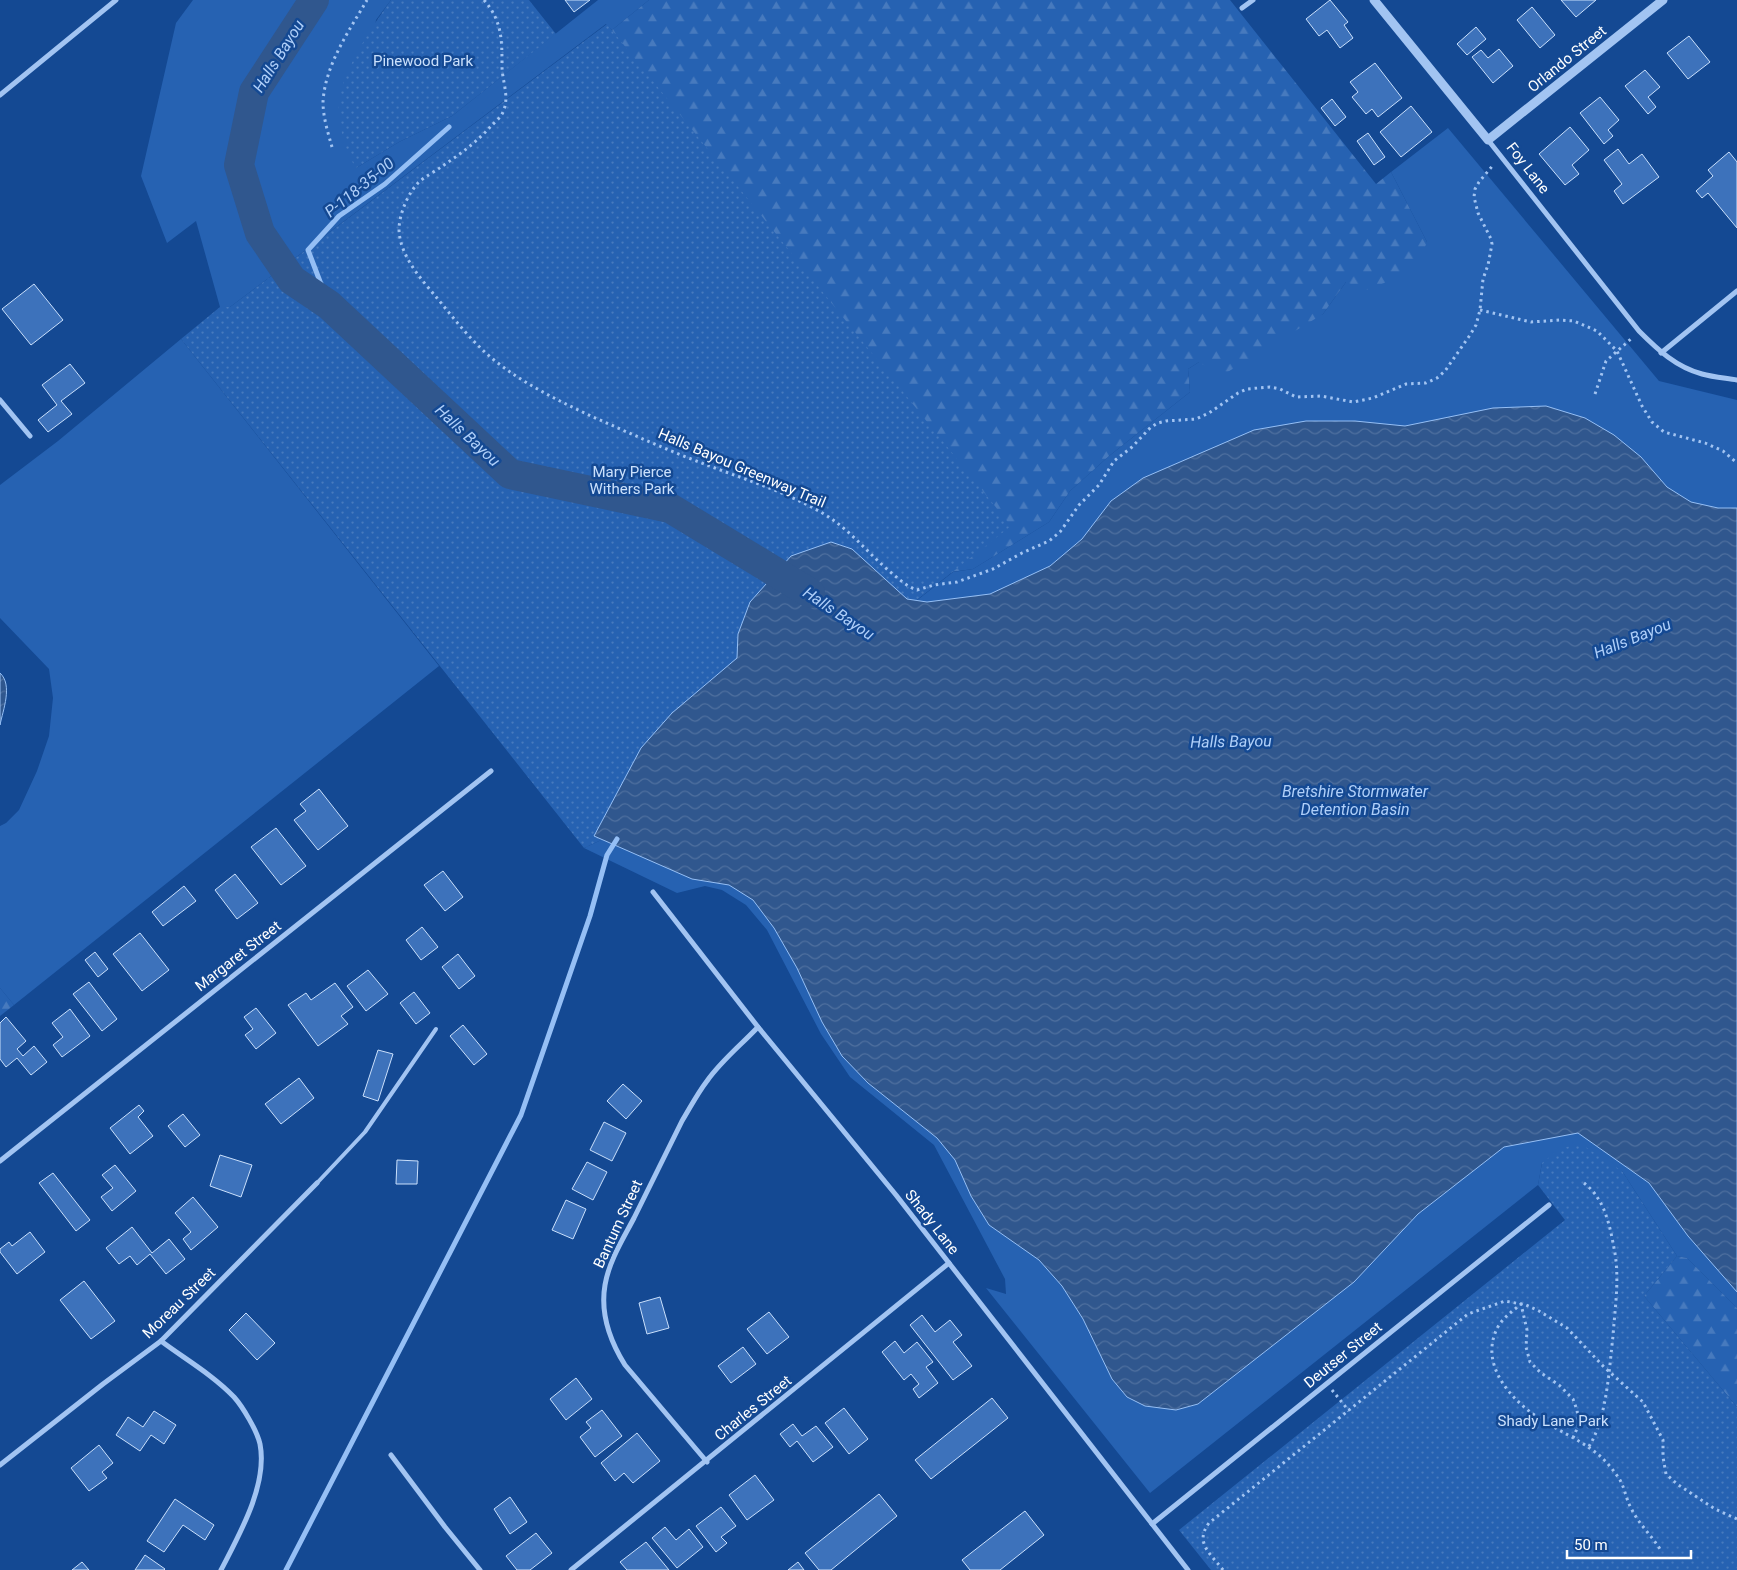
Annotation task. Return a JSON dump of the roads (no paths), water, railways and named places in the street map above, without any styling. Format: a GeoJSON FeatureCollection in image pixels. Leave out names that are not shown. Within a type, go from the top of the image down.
{"type":"FeatureCollection","features":[{"type":"Feature","properties":{"kind":"street"},"geometry":{"type":"LineString","coordinates":[[0,95],[116,0]]}},
{"type":"Feature","properties":{"kind":"street"},"geometry":{"type":"LineString","coordinates":[[1242,8],[1253,0]]}},
{"type":"Feature","properties":{"kind":"street","name":"Foy Lane"},"geometry":{"type":"LineString","coordinates":[[1374,0],[1639,331],[1661,353],[1680,366],[1701,374],[1737,380]]}},
{"type":"Feature","properties":{"kind":"street","name":"Orlando Street"},"geometry":{"type":"LineString","coordinates":[[1488,140],[1663,0]]}},
{"type":"Feature","properties":{"kind":"street"},"geometry":{"type":"LineString","coordinates":[[1661,353],[1737,291]]}},
{"type":"Feature","properties":{"kind":"street"},"geometry":{"type":"LineString","coordinates":[[0,400],[30,436]]}},
{"type":"Feature","properties":{"kind":"street","name":"Margaret Street"},"geometry":{"type":"LineString","coordinates":[[0,1161],[491,771]]}},
{"type":"Feature","properties":{"kind":"street","name":"Shady Lane"},"geometry":{"type":"LineString","coordinates":[[653,892],[758,1027],[949,1263],[1188,1570]]}},
{"type":"Feature","properties":{"kind":"street","name":"Bantum Street"},"geometry":{"type":"LineString","coordinates":[[706,1462],[625,1365],[615,1349],[608,1333],[604,1308],[605,1285],[613,1258],[694,1100],[707,1080],[758,1027]]}},
{"type":"Feature","properties":{"kind":"street","name":"Moreau Street"},"geometry":{"type":"LineString","coordinates":[[0,1466],[103,1384],[161,1341],[317,1183]]}},
{"type":"Feature","properties":{"kind":"street","name":"Deutser Street"},"geometry":{"type":"LineString","coordinates":[[1152,1524],[1549,1205]]}},
{"type":"Feature","properties":{"kind":"street","name":"Charles Street"},"geometry":{"type":"LineString","coordinates":[[571,1570],[949,1263]]}},
{"type":"Feature","properties":{"kind":"street"},"geometry":{"type":"LineString","coordinates":[[161,1341],[212,1378],[234,1398],[249,1420],[260,1443],[261,1466],[256,1492],[246,1520],[221,1570]]}},
{"type":"Feature","properties":{"kind":"street"},"geometry":{"type":"LineString","coordinates":[[392,1455],[445,1527],[480,1570]]}},
{"type":"Feature","properties":{"kind":"lane"},"geometry":{"type":"LineString","coordinates":[[317,1183],[365,1132],[436,1029]]}},
{"type":"Feature","properties":{"kind":"water","name":"Bretshire Stormwater Detention Basin"},"geometry":{"type":"Polygon","coordinates":[[[1546,406],[1585,418],[1614,435],[1641,457],[1667,487],[1691,502],[1718,508],[1737,508],[1737,1292],[1688,1236],[1649,1183],[1578,1133],[1504,1147],[1418,1214],[1354,1282],[1198,1404],[1176,1410],[1145,1406],[1127,1397],[1112,1379],[1083,1319],[1062,1286],[1039,1260],[989,1225],[971,1196],[955,1160],[937,1138],[868,1083],[842,1056],[822,1022],[797,968],[774,928],[753,900],[729,885],[692,879],[594,836],[641,748],[672,713],[737,658],[738,634],[750,602],[791,556],[831,542],[852,549],[907,599],[927,602],[990,594],[1050,566],[1082,539],[1111,501],[1143,478],[1254,430],[1306,421],[1355,421],[1405,426],[1493,408],[1546,406]]]}},
{"type":"Feature","properties":{"kind":"water"},"geometry":{"type":"Polygon","coordinates":[[[0,673],[4,678],[7,691],[0,725],[0,673]]]}},
{"type":"Feature","properties":{"kind":"waterway","name":"Halls Bayou"},"geometry":{"type":"LineString","coordinates":[[314,0],[254,92],[239,165],[260,233],[292,280],[329,305],[510,474],[670,508],[810,593]]}},
{"type":"Feature","properties":{"kind":"waterway","name":"P-118-35-00"},"geometry":{"type":"LineString","coordinates":[[329,305],[308,250],[339,216],[385,184],[449,127]]}},
{"type":"Feature","properties":{"kind":"waterway"},"geometry":{"type":"LineString","coordinates":[[286,1570],[521,1115],[590,916],[607,855],[617,839]]}},
{"type":"Feature","properties":{"kind":"park label","name":"Pinewood Park"},"geometry":{"type":"Point","coordinates":[423,61]}},
{"type":"Feature","properties":{"kind":"park label","name":"Mary Pierce Withers Park"},"geometry":{"type":"Point","coordinates":[632,480]}},
{"type":"Feature","properties":{"kind":"park label","name":"Shady Lane Park"},"geometry":{"type":"Point","coordinates":[1553,1421]}}]}
